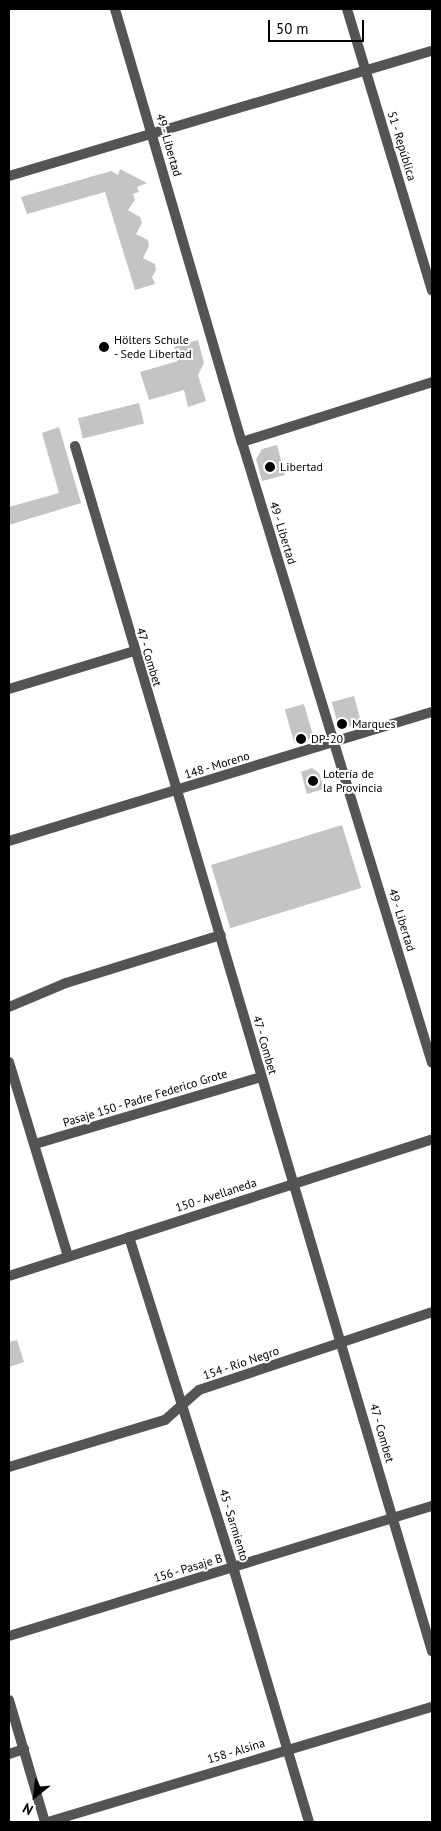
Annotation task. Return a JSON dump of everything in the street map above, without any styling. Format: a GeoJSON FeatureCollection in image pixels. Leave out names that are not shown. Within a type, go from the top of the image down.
{"type":"FeatureCollection","features":[{"type":"Feature","properties":{"kind":"street","name":"49 - Libertad"},"geometry":{"type":"LineString","coordinates":[[115,9],[242,442],[430,1047],[432,1063]]}},
{"type":"Feature","properties":{"kind":"street","name":"51 - República"},"geometry":{"type":"LineString","coordinates":[[347,9],[432,290]]}},
{"type":"Feature","properties":{"kind":"street"},"geometry":{"type":"LineString","coordinates":[[9,176],[432,51]]}},
{"type":"Feature","properties":{"kind":"street"},"geometry":{"type":"LineString","coordinates":[[242,442],[432,382]]}},
{"type":"Feature","properties":{"kind":"street","name":"47 - Combet"},"geometry":{"type":"LineString","coordinates":[[75,446],[134,651],[178,790],[261,1077],[342,1342],[432,1651]]}},
{"type":"Feature","properties":{"kind":"street"},"geometry":{"type":"LineString","coordinates":[[9,689],[134,651]]}},
{"type":"Feature","properties":{"kind":"street","name":"148 - Moreno"},"geometry":{"type":"LineString","coordinates":[[9,842],[432,712]]}},
{"type":"Feature","properties":{"kind":"street"},"geometry":{"type":"LineString","coordinates":[[9,1007],[66,983],[221,935]]}},
{"type":"Feature","properties":{"kind":"street"},"geometry":{"type":"LineString","coordinates":[[9,1062],[68,1256]]}},
{"type":"Feature","properties":{"kind":"street","name":"Pasaje 150 - Padre Federico Grote"},"geometry":{"type":"LineString","coordinates":[[35,1144],[261,1077]]}},
{"type":"Feature","properties":{"kind":"street","name":"150 - Avellaneda"},"geometry":{"type":"LineString","coordinates":[[9,1276],[432,1138]]}},
{"type":"Feature","properties":{"kind":"street","name":"45 - Sarmiento"},"geometry":{"type":"LineString","coordinates":[[128,1237],[234,1567],[309,1822]]}},
{"type":"Feature","properties":{"kind":"street","name":"154 - Río Negro"},"geometry":{"type":"LineString","coordinates":[[9,1467],[165,1420],[199,1390],[432,1312]]}},
{"type":"Feature","properties":{"kind":"street","name":"156 - Pasaje B"},"geometry":{"type":"LineString","coordinates":[[9,1636],[432,1506]]}},
{"type":"Feature","properties":{"kind":"street"},"geometry":{"type":"LineString","coordinates":[[9,1700],[46,1822]]}},
{"type":"Feature","properties":{"kind":"street","name":"158 - Alsina"},"geometry":{"type":"LineString","coordinates":[[46,1822],[432,1706]]}},
{"type":"Feature","properties":{"kind":"street"},"geometry":{"type":"LineString","coordinates":[[9,1754],[24,1750]]}},
{"type":"Feature","properties":{"kind":"building"},"geometry":{"type":"Polygon","coordinates":[[[120,169],[147,183],[137,187],[139,192],[133,194],[135,200],[128,210],[140,217],[142,223],[136,234],[148,240],[149,246],[143,258],[155,264],[156,270],[152,277],[155,284],[135,290],[105,192],[27,214],[21,197],[111,171],[118,175],[120,169]]]}},
{"type":"Feature","properties":{"kind":"building"},"geometry":{"type":"Polygon","coordinates":[[[198,340],[204,363],[198,375],[206,401],[188,407],[184,390],[149,400],[140,372],[178,361],[174,347],[198,340]]]}},
{"type":"Feature","properties":{"kind":"building"},"geometry":{"type":"Polygon","coordinates":[[[139,403],[144,423],[83,439],[78,418],[139,403]]]}},
{"type":"Feature","properties":{"kind":"building"},"geometry":{"type":"Polygon","coordinates":[[[59,427],[81,503],[9,525],[9,507],[59,493],[42,433],[59,427]]]}},
{"type":"Feature","properties":{"kind":"building","name":"Libertad"},"geometry":{"type":"Polygon","coordinates":[[[277,445],[285,475],[262,481],[256,459],[262,449],[277,445]]]}},
{"type":"Feature","properties":{"kind":"building"},"geometry":{"type":"Polygon","coordinates":[[[354,696],[361,723],[339,729],[332,702],[354,696]]]}},
{"type":"Feature","properties":{"kind":"building"},"geometry":{"type":"Polygon","coordinates":[[[304,704],[314,738],[294,743],[285,710],[304,704]]]}},
{"type":"Feature","properties":{"kind":"building","name":"Lotería de la Provincia"},"geometry":{"type":"Polygon","coordinates":[[[312,768],[319,773],[324,789],[307,794],[301,772],[312,768]]]}},
{"type":"Feature","properties":{"kind":"building"},"geometry":{"type":"Polygon","coordinates":[[[342,825],[361,888],[230,928],[211,865],[342,825]]]}},
{"type":"Feature","properties":{"kind":"building"},"geometry":{"type":"Polygon","coordinates":[[[17,1340],[24,1362],[9,1367],[9,1342],[17,1340]]]}},
{"type":"Feature","properties":{"kind":"place","name":"Hölters Schule - Sede Libertad"},"geometry":{"type":"Point","coordinates":[104,347]}},
{"type":"Feature","properties":{"kind":"place","name":"Libertad"},"geometry":{"type":"Point","coordinates":[270,467]}},
{"type":"Feature","properties":{"kind":"place","name":"Marques"},"geometry":{"type":"Point","coordinates":[342,724]}},
{"type":"Feature","properties":{"kind":"place","name":"DP-20"},"geometry":{"type":"Point","coordinates":[301,739]}},
{"type":"Feature","properties":{"kind":"place","name":"Lotería de la Provincia"},"geometry":{"type":"Point","coordinates":[313,781]}}]}
